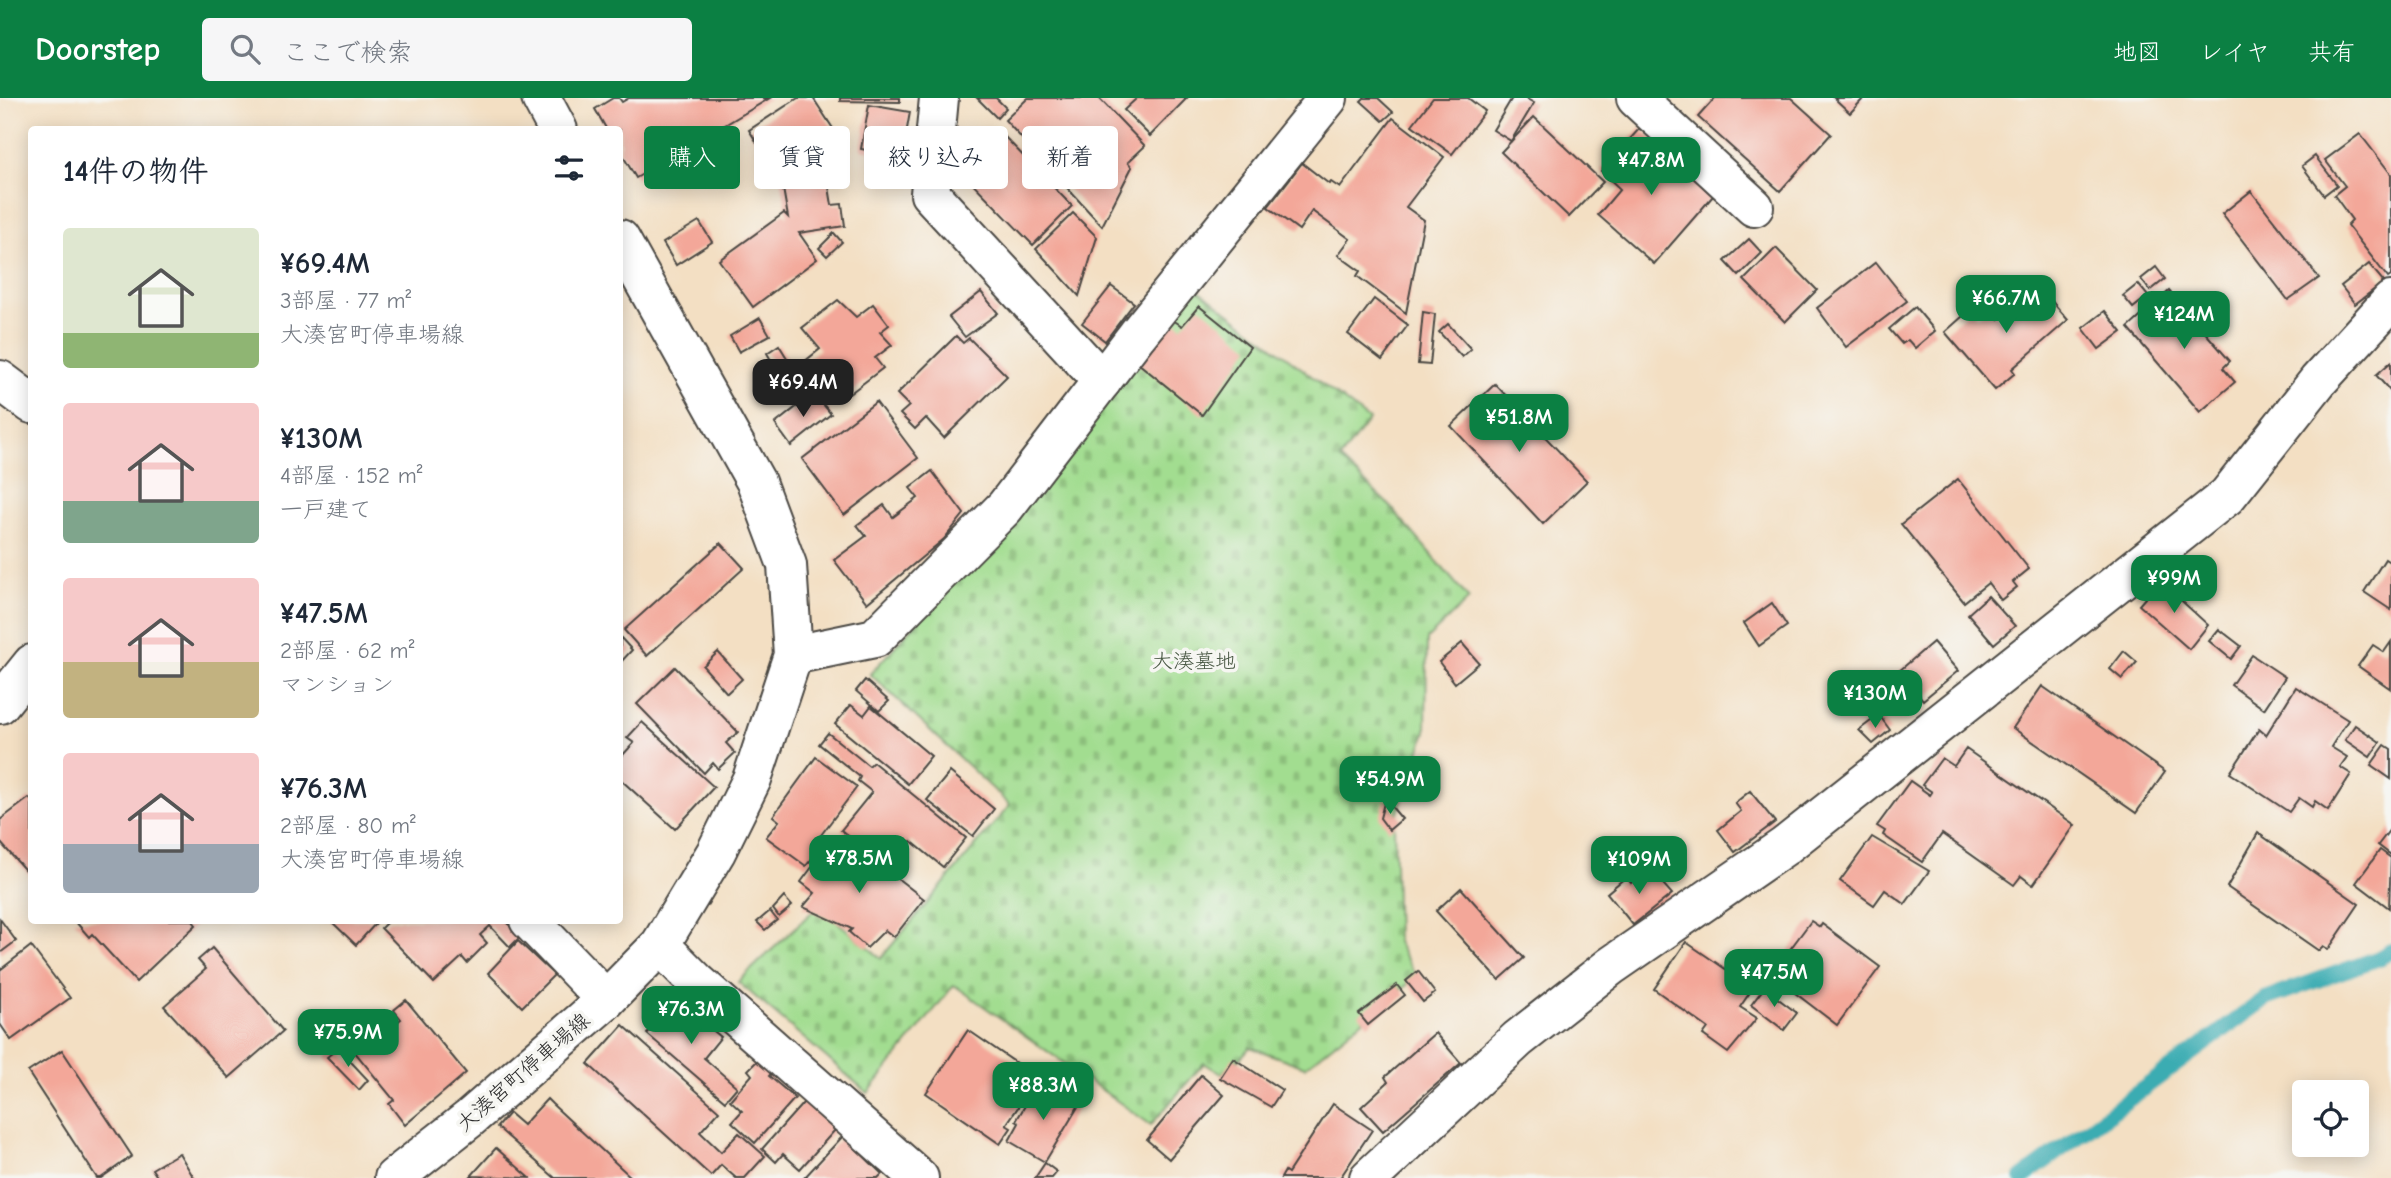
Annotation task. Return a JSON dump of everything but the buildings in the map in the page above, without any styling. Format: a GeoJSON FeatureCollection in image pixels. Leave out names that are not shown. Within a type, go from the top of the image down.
{"type":"FeatureCollection","features":[{"type":"Feature","properties":{"kind":"street"},"geometry":{"type":"LineString","coordinates":[[541,98],[556,126]]}},
{"type":"Feature","properties":{"kind":"street"},"geometry":{"type":"LineString","coordinates":[[939,98],[930,194],[1102,381]]}},
{"type":"Feature","properties":{"kind":"street"},"geometry":{"type":"LineString","coordinates":[[793,655],[875,638],[1004,507],[1328,98]]}},
{"type":"Feature","properties":{"kind":"street"},"geometry":{"type":"LineString","coordinates":[[1636,98],[1754,207]]}},
{"type":"Feature","properties":{"kind":"street","name":"大湊宮町停車場線"},"geometry":{"type":"LineString","coordinates":[[394,1178],[469,1119],[606,1000],[660,946],[716,852],[752,779],[793,655],[787,565],[756,482],[623,244]]}},
{"type":"Feature","properties":{"kind":"street"},"geometry":{"type":"LineString","coordinates":[[1369,1178],[1518,1039],[1611,966],[1785,846],[2227,496],[2318,381],[2391,301]]}},
{"type":"Feature","properties":{"kind":"street"},"geometry":{"type":"LineString","coordinates":[[0,380],[28,401]]}},
{"type":"Feature","properties":{"kind":"street"},"geometry":{"type":"LineString","coordinates":[[0,704],[28,669]]}},
{"type":"Feature","properties":{"kind":"street"},"geometry":{"type":"LineString","coordinates":[[533,924],[606,1000]]}},
{"type":"Feature","properties":{"kind":"street"},"geometry":{"type":"LineString","coordinates":[[660,946],[696,982],[919,1178]]}},
{"type":"Feature","properties":{"kind":"green space","name":"大湊墓地"},"geometry":{"type":"Polygon","coordinates":[[[1195,287],[1369,420],[1340,459],[1390,506],[1469,599],[1427,639],[1426,732],[1394,823],[1397,942],[1417,977],[1305,1067],[1250,1047],[1225,1076],[1204,1063],[1151,1125],[954,985],[868,1093],[738,982],[818,906],[881,958],[1010,805],[870,674],[1004,526],[1195,287]]]}},
{"type":"Feature","properties":{"kind":"waterway"},"geometry":{"type":"LineString","coordinates":[[2022,1178],[2265,999],[2379,958],[2391,951]]}}]}
